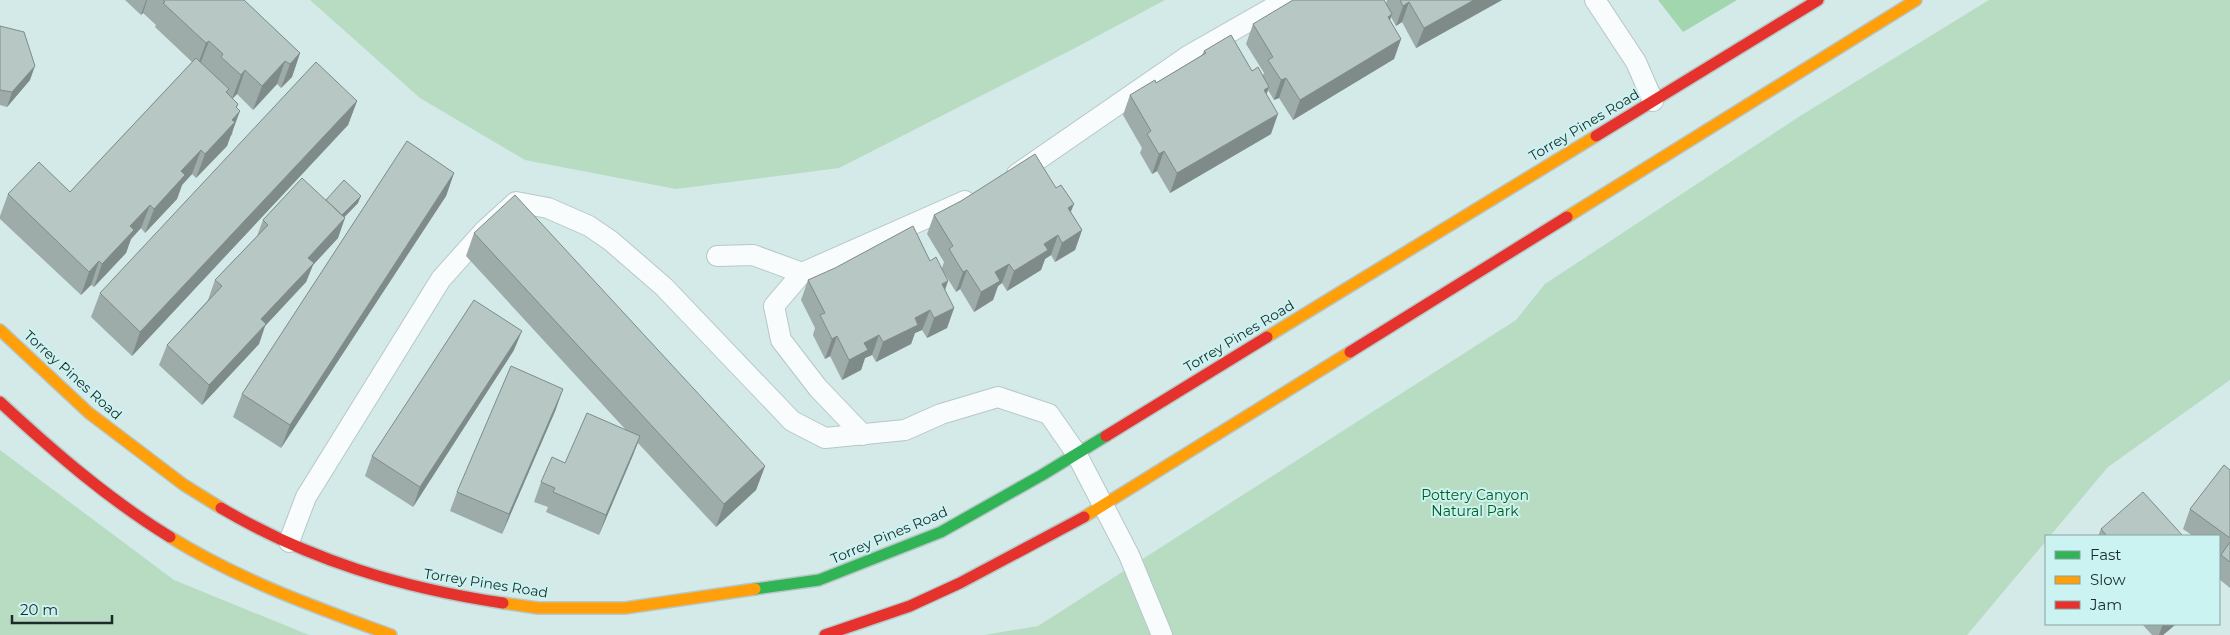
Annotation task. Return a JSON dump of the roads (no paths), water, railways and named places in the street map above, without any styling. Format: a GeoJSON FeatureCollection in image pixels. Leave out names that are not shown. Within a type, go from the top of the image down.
{"type":"FeatureCollection","features":[{"type":"Feature","properties":{"kind":"main road","name":"Torrey Pines Road"},"geometry":{"type":"LineString","coordinates":[[0,330],[89,413],[184,486],[252,526],[335,562],[391,581],[445,594],[538,608],[625,608],[819,580],[941,532],[1042,475],[1818,0]]}},
{"type":"Feature","properties":{"kind":"main road"},"geometry":{"type":"LineString","coordinates":[[825,635],[910,606],[1104,506],[1916,0]]}},
{"type":"Feature","properties":{"kind":"main road"},"geometry":{"type":"LineString","coordinates":[[0,402],[50,450],[155,528],[217,564],[293,599],[391,635]]}},
{"type":"Feature","properties":{"kind":"lane"},"geometry":{"type":"LineString","coordinates":[[862,435],[818,388],[781,340],[774,306],[802,273],[1006,182],[1188,56],[1286,0]]}},
{"type":"Feature","properties":{"kind":"lane"},"geometry":{"type":"LineString","coordinates":[[1595,0],[1636,62],[1653,101]]}},
{"type":"Feature","properties":{"kind":"lane"},"geometry":{"type":"LineString","coordinates":[[289,542],[306,497],[441,279],[484,231],[516,202],[548,208],[589,226],[611,241],[664,287],[792,421],[825,438],[905,430],[941,414],[998,397],[1049,414],[1076,453],[1104,506],[1129,555],[1162,635]]}},
{"type":"Feature","properties":{"kind":"lane"},"geometry":{"type":"LineString","coordinates":[[717,256],[753,256],[802,273]]}},
{"type":"Feature","properties":{"kind":"park label","name":"Pottery Canyon Natural Park"},"geometry":{"type":"Point","coordinates":[1475,504]}}]}
